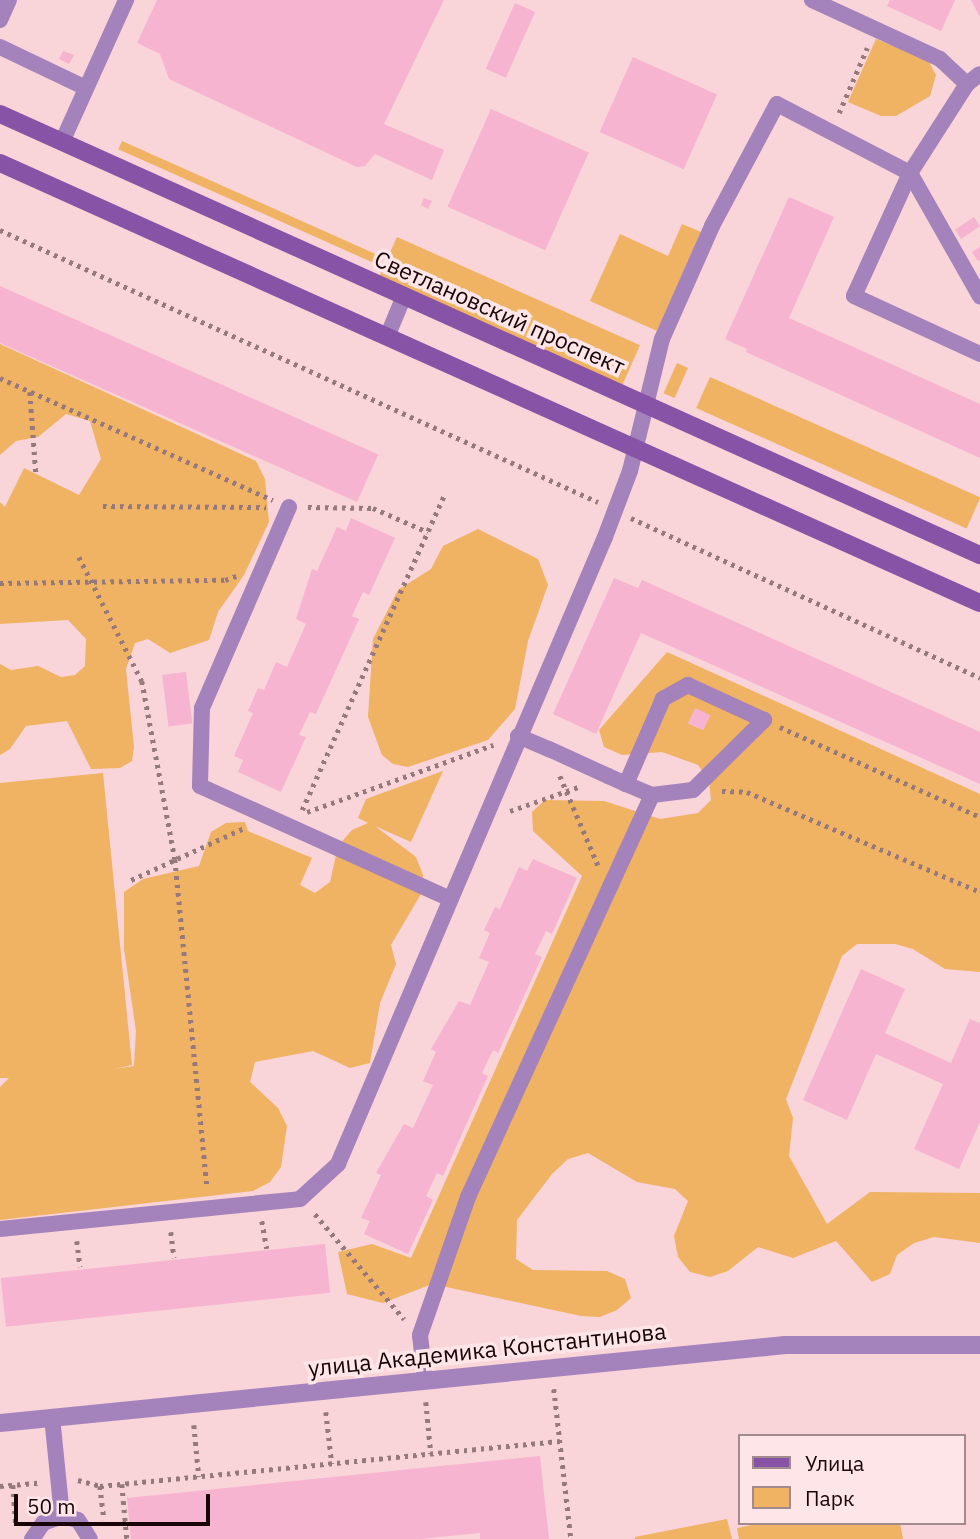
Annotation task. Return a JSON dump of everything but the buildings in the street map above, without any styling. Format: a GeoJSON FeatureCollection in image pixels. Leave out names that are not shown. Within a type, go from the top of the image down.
{"type":"FeatureCollection","features":[{"type":"Feature","properties":{"kind":"main road","name":"Светлановский проспект"},"geometry":{"type":"LineString","coordinates":[[0,114],[980,555]]}},
{"type":"Feature","properties":{"kind":"main road"},"geometry":{"type":"LineString","coordinates":[[0,163],[980,603]]}},
{"type":"Feature","properties":{"kind":"street","name":"улица Академика Константинова"},"geometry":{"type":"LineString","coordinates":[[0,1423],[785,1345],[980,1345]]}},
{"type":"Feature","properties":{"kind":"lane"},"geometry":{"type":"LineString","coordinates":[[0,20],[9,0]]}},
{"type":"Feature","properties":{"kind":"lane"},"geometry":{"type":"LineString","coordinates":[[62,142],[126,0]]}},
{"type":"Feature","properties":{"kind":"lane"},"geometry":{"type":"LineString","coordinates":[[812,0],[940,59],[973,79],[910,173],[854,296],[980,354]]}},
{"type":"Feature","properties":{"kind":"lane"},"geometry":{"type":"LineString","coordinates":[[0,47],[86,88]]}},
{"type":"Feature","properties":{"kind":"lane"},"geometry":{"type":"LineString","coordinates":[[0,1229],[300,1199],[338,1164],[614,509],[635,448],[644,403],[667,326],[712,226],[777,104],[910,173],[980,296]]}},
{"type":"Feature","properties":{"kind":"lane"},"geometry":{"type":"LineString","coordinates":[[387,337],[404,296]]}},
{"type":"Feature","properties":{"kind":"lane"},"geometry":{"type":"LineString","coordinates":[[289,507],[202,708],[200,786],[450,899]]}},
{"type":"Feature","properties":{"kind":"lane"},"geometry":{"type":"LineString","coordinates":[[518,736],[626,784],[652,795],[693,790],[764,720],[688,685],[663,699],[626,784]]}},
{"type":"Feature","properties":{"kind":"lane"},"geometry":{"type":"LineString","coordinates":[[425,1379],[420,1335],[468,1197],[652,795]]}},
{"type":"Feature","properties":{"kind":"lane"},"geometry":{"type":"LineString","coordinates":[[52,1417],[62,1516]]}},
{"type":"Feature","properties":{"kind":"lane"},"geometry":{"type":"LineString","coordinates":[[32,1539],[43,1523],[62,1516],[78,1520],[90,1539]]}},
{"type":"Feature","properties":{"kind":"path"},"geometry":{"type":"LineString","coordinates":[[831,130],[876,28]]}},
{"type":"Feature","properties":{"kind":"path"},"geometry":{"type":"LineString","coordinates":[[0,230],[980,678]]}},
{"type":"Feature","properties":{"kind":"path"},"geometry":{"type":"LineString","coordinates":[[0,378],[289,507]]}},
{"type":"Feature","properties":{"kind":"path"},"geometry":{"type":"LineString","coordinates":[[30,392],[36,474]]}},
{"type":"Feature","properties":{"kind":"path"},"geometry":{"type":"LineString","coordinates":[[444,496],[300,815],[518,736]]}},
{"type":"Feature","properties":{"kind":"path"},"geometry":{"type":"LineString","coordinates":[[103,506],[373,508],[428,532]]}},
{"type":"Feature","properties":{"kind":"path"},"geometry":{"type":"LineString","coordinates":[[79,557],[142,681],[175,859],[210,1210]]}},
{"type":"Feature","properties":{"kind":"path"},"geometry":{"type":"LineString","coordinates":[[0,583],[225,580],[263,564]]}},
{"type":"Feature","properties":{"kind":"path"},"geometry":{"type":"LineString","coordinates":[[764,720],[980,817]]}},
{"type":"Feature","properties":{"kind":"path"},"geometry":{"type":"LineString","coordinates":[[549,750],[608,890]]}},
{"type":"Feature","properties":{"kind":"path"},"geometry":{"type":"LineString","coordinates":[[482,821],[608,776]]}},
{"type":"Feature","properties":{"kind":"path"},"geometry":{"type":"LineString","coordinates":[[693,790],[747,792],[980,892]]}},
{"type":"Feature","properties":{"kind":"path"},"geometry":{"type":"LineString","coordinates":[[131,880],[267,817]]}},
{"type":"Feature","properties":{"kind":"path"},"geometry":{"type":"LineString","coordinates":[[300,1199],[409,1326]]}},
{"type":"Feature","properties":{"kind":"path"},"geometry":{"type":"LineString","coordinates":[[170,1214],[174,1258]]}},
{"type":"Feature","properties":{"kind":"path"},"geometry":{"type":"LineString","coordinates":[[76,1222],[80,1267]]}},
{"type":"Feature","properties":{"kind":"path"},"geometry":{"type":"LineString","coordinates":[[554,1389],[571,1539]]}},
{"type":"Feature","properties":{"kind":"path"},"geometry":{"type":"LineString","coordinates":[[426,1402],[431,1454]]}},
{"type":"Feature","properties":{"kind":"path"},"geometry":{"type":"LineString","coordinates":[[326,1412],[332,1464]]}},
{"type":"Feature","properties":{"kind":"path"},"geometry":{"type":"LineString","coordinates":[[194,1424],[199,1477]]}},
{"type":"Feature","properties":{"kind":"path"},"geometry":{"type":"LineString","coordinates":[[0,1486],[86,1480],[100,1486],[560,1441]]}},
{"type":"Feature","properties":{"kind":"path"},"geometry":{"type":"LineString","coordinates":[[122,1484],[127,1539]]}},
{"type":"Feature","properties":{"kind":"path"},"geometry":{"type":"LineString","coordinates":[[13,1485],[18,1539]]}},
{"type":"Feature","properties":{"kind":"path"},"geometry":{"type":"LineString","coordinates":[[100,1486],[104,1526]]}},
{"type":"Feature","properties":{"kind":"green space"},"geometry":{"type":"Polygon","coordinates":[[[876,39],[928,60],[936,75],[930,96],[896,116],[881,116],[848,102],[876,39]]]}},
{"type":"Feature","properties":{"kind":"green space"},"geometry":{"type":"Polygon","coordinates":[[[122,141],[378,255],[374,263],[118,149],[122,141]]]}},
{"type":"Feature","properties":{"kind":"green space"},"geometry":{"type":"Polygon","coordinates":[[[682,224],[701,232],[657,331],[590,301],[620,234],[668,256],[682,224]]]}},
{"type":"Feature","properties":{"kind":"green space"},"geometry":{"type":"Polygon","coordinates":[[[397,237],[640,345],[621,387],[378,279],[397,237]]]}},
{"type":"Feature","properties":{"kind":"green space"},"geometry":{"type":"Polygon","coordinates":[[[0,344],[256,461],[265,479],[269,522],[244,575],[218,612],[209,640],[170,653],[148,639],[135,643],[126,669],[134,747],[132,761],[120,768],[91,769],[67,721],[26,726],[10,749],[0,755],[0,664],[11,670],[38,666],[61,677],[75,675],[85,666],[86,639],[68,620],[0,624],[0,502],[5,507],[24,468],[79,495],[101,459],[90,421],[66,414],[38,437],[16,441],[0,455],[0,344]]]}},
{"type":"Feature","properties":{"kind":"green space"},"geometry":{"type":"Polygon","coordinates":[[[677,363],[688,368],[675,398],[664,393],[677,363]]]}},
{"type":"Feature","properties":{"kind":"green space"},"geometry":{"type":"Polygon","coordinates":[[[710,377],[980,497],[967,528],[696,408],[710,377]]]}},
{"type":"Feature","properties":{"kind":"green space"},"geometry":{"type":"Polygon","coordinates":[[[478,529],[538,559],[548,585],[528,641],[515,709],[488,740],[408,767],[393,764],[382,755],[368,717],[373,639],[398,590],[431,569],[443,546],[478,529]]]}},
{"type":"Feature","properties":{"kind":"green space"},"geometry":{"type":"Polygon","coordinates":[[[667,652],[980,794],[980,972],[945,969],[913,949],[895,944],[857,944],[842,956],[786,1099],[793,1118],[789,1156],[827,1224],[870,1192],[980,1193],[980,1243],[934,1237],[914,1243],[897,1255],[890,1274],[872,1282],[836,1241],[793,1258],[758,1247],[728,1271],[710,1277],[690,1272],[678,1257],[674,1236],[688,1201],[675,1189],[637,1182],[588,1153],[568,1159],[552,1174],[517,1220],[516,1259],[533,1270],[607,1271],[625,1279],[631,1298],[617,1310],[600,1317],[581,1316],[432,1284],[383,1303],[347,1294],[338,1252],[372,1244],[411,1258],[582,876],[533,831],[532,812],[545,800],[604,801],[660,819],[698,813],[711,800],[709,781],[698,765],[662,752],[622,755],[604,747],[599,730],[667,652]]]}},
{"type":"Feature","properties":{"kind":"green space"},"geometry":{"type":"Polygon","coordinates":[[[443,771],[411,842],[375,826],[416,857],[423,875],[421,894],[391,945],[396,964],[380,1003],[370,1063],[350,1068],[313,1051],[255,1062],[250,1082],[278,1108],[287,1126],[281,1167],[270,1182],[253,1191],[0,1220],[0,1087],[9,1078],[0,1078],[0,783],[103,773],[132,1065],[115,1069],[134,1066],[136,1031],[124,949],[124,892],[143,879],[199,866],[211,832],[226,823],[245,822],[248,831],[312,858],[300,885],[315,893],[330,882],[338,846],[352,830],[368,823],[358,818],[366,799],[443,771]]]}},
{"type":"Feature","properties":{"kind":"green space"},"geometry":{"type":"Polygon","coordinates":[[[727,1519],[732,1539],[635,1539],[635,1537],[727,1519]]]}},
{"type":"Feature","properties":{"kind":"green space"},"geometry":{"type":"Polygon","coordinates":[[[752,1525],[900,1525],[903,1539],[739,1539],[737,1528],[752,1525]]]}}]}
